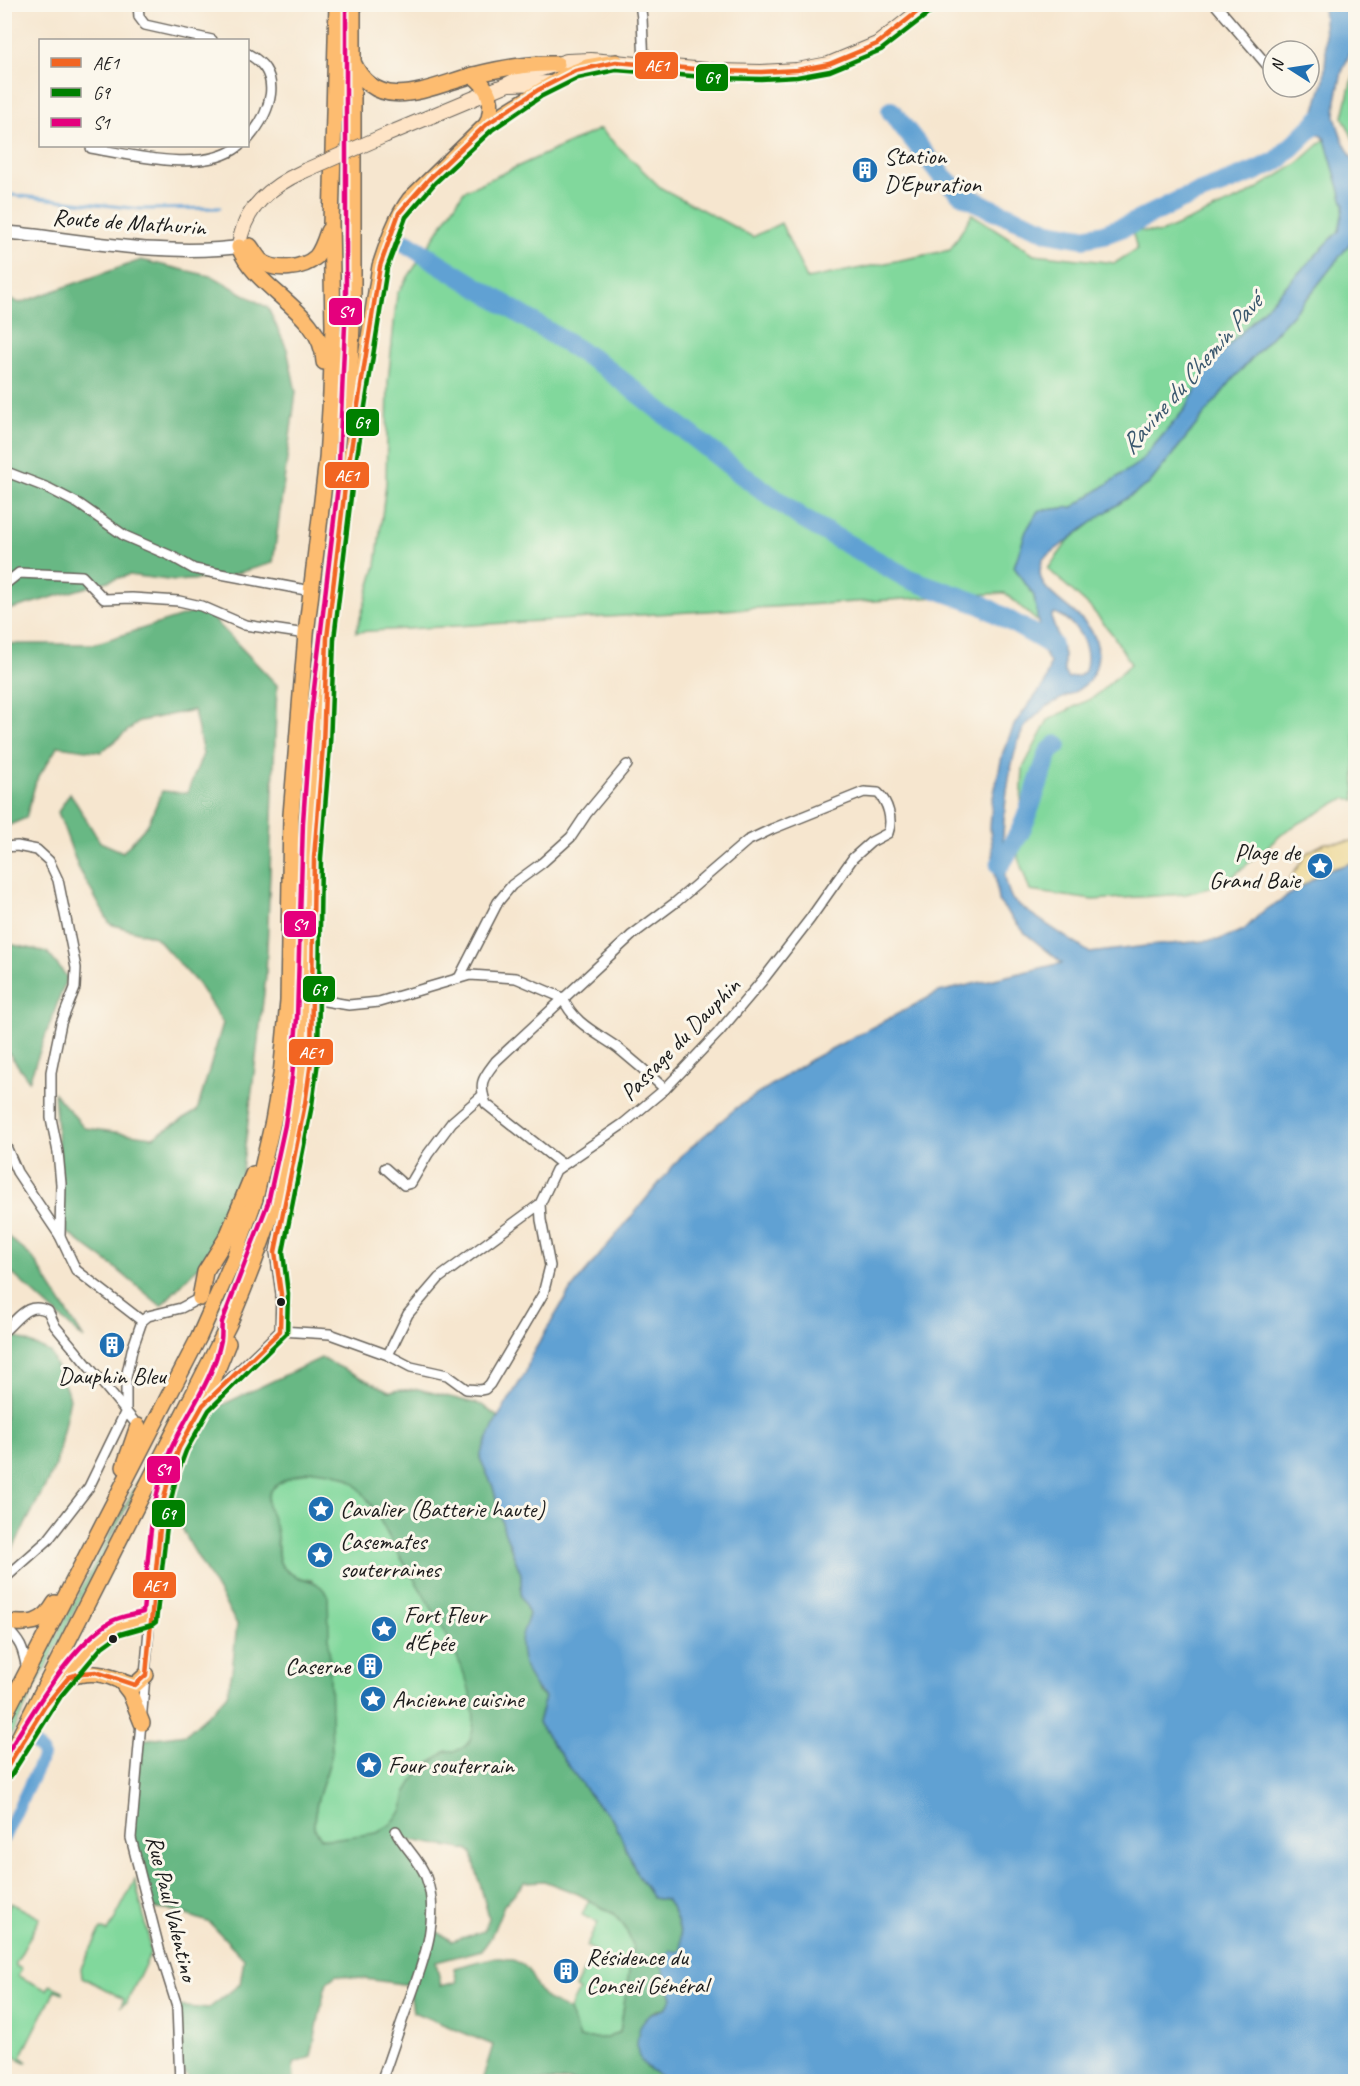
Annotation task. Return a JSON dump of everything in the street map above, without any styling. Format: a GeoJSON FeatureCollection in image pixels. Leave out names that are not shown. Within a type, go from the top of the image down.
{"type":"FeatureCollection","features":[{"type":"Feature","properties":{"kind":"highway"},"geometry":{"type":"LineString","coordinates":[[4,1716],[199,1337],[234,1258],[255,1199],[273,1121],[281,1075],[288,1001],[291,814],[306,634],[327,459],[333,326],[331,223],[337,4]]}},
{"type":"Feature","properties":{"kind":"highway"},"geometry":{"type":"LineString","coordinates":[[345,487],[353,302],[353,4]]}},
{"type":"Feature","properties":{"kind":"highway"},"geometry":{"type":"LineString","coordinates":[[353,61],[357,72],[372,88],[391,94],[404,94],[431,88],[472,75],[519,65],[557,64]]}},
{"type":"Feature","properties":{"kind":"highway"},"geometry":{"type":"LineString","coordinates":[[4,1767],[229,1324],[256,1259],[274,1205],[300,1078],[310,823],[317,724],[345,487],[380,266],[392,232],[399,213],[410,199],[486,124],[550,83],[580,69],[616,62]]}},
{"type":"Feature","properties":{"kind":"highway"},"geometry":{"type":"LineString","coordinates":[[472,75],[488,92],[491,109],[486,124]]}},
{"type":"Feature","properties":{"kind":"highway"},"geometry":{"type":"LineString","coordinates":[[245,246],[261,261],[274,266],[287,268],[300,266],[309,262],[321,250],[331,223]]}},
{"type":"Feature","properties":{"kind":"highway"},"geometry":{"type":"LineString","coordinates":[[245,246],[245,261],[301,316],[322,344],[327,459]]}},
{"type":"Feature","properties":{"kind":"highway"},"geometry":{"type":"LineString","coordinates":[[200,1298],[205,1272],[227,1237],[273,1121]]}},
{"type":"Feature","properties":{"kind":"highway"},"geometry":{"type":"LineString","coordinates":[[203,1405],[228,1342],[229,1324]]}},
{"type":"Feature","properties":{"kind":"highway"},"geometry":{"type":"LineString","coordinates":[[96,1540],[138,1426]]}},
{"type":"Feature","properties":{"kind":"highway"},"geometry":{"type":"LineString","coordinates":[[4,1624],[30,1623],[48,1616],[58,1598],[78,1575]]}},
{"type":"Feature","properties":{"kind":"highway"},"geometry":{"type":"LineString","coordinates":[[4,1773],[56,1692],[97,1641],[106,1633],[129,1622],[150,1618]]}},
{"type":"Feature","properties":{"kind":"highway"},"geometry":{"type":"LineString","coordinates":[[67,1678],[82,1673],[99,1672],[128,1685],[135,1684],[146,1675]]}},
{"type":"Feature","properties":{"kind":"highway"},"geometry":{"type":"LineString","coordinates":[[120,1680],[130,1693],[142,1723]]}},
{"type":"Feature","properties":{"kind":"main road"},"geometry":{"type":"LineString","coordinates":[[245,246],[245,221],[253,208],[275,186],[304,171],[508,84],[531,72],[557,64],[591,60],[761,72],[797,70],[829,64],[877,44],[928,4]]}},
{"type":"Feature","properties":{"kind":"main road"},"geometry":{"type":"LineString","coordinates":[[508,84],[550,83]]}},
{"type":"Feature","properties":{"kind":"street"},"geometry":{"type":"LineString","coordinates":[[138,4],[139,17],[146,25],[208,39]]}},
{"type":"Feature","properties":{"kind":"street"},"geometry":{"type":"LineString","coordinates":[[640,4],[644,65]]}},
{"type":"Feature","properties":{"kind":"street"},"geometry":{"type":"LineString","coordinates":[[1215,4],[1261,58]]}},
{"type":"Feature","properties":{"kind":"street"},"geometry":{"type":"LineString","coordinates":[[249,55],[267,71],[272,89],[264,116],[249,138]]}},
{"type":"Feature","properties":{"kind":"street"},"geometry":{"type":"LineString","coordinates":[[91,148],[151,158],[190,161],[214,158],[238,147]]}},
{"type":"Feature","properties":{"kind":"street","name":"Route de Mathurin"},"geometry":{"type":"LineString","coordinates":[[4,232],[160,250],[245,246]]}},
{"type":"Feature","properties":{"kind":"street"},"geometry":{"type":"LineString","coordinates":[[4,471],[48,488],[79,504],[125,536],[195,569],[311,591]]}},
{"type":"Feature","properties":{"kind":"street"},"geometry":{"type":"LineString","coordinates":[[4,585],[19,573],[82,576],[104,599],[179,601],[201,606],[245,626],[306,634]]}},
{"type":"Feature","properties":{"kind":"street"},"geometry":{"type":"LineString","coordinates":[[327,638],[314,858],[311,1062],[305,1104],[275,1252],[281,1294],[280,1331],[330,1334],[388,1355],[411,1367],[447,1376],[466,1389],[474,1391],[485,1389],[543,1294],[550,1266],[540,1204]]}},
{"type":"Feature","properties":{"kind":"street"},"geometry":{"type":"LineString","coordinates":[[459,978],[498,902],[512,885],[542,863],[571,837],[587,813],[627,765]]}},
{"type":"Feature","properties":{"kind":"street","name":"Passage du Dauphin"},"geometry":{"type":"LineString","coordinates":[[540,1204],[556,1170],[623,1124],[665,1089],[718,1033],[810,919],[853,858],[871,842],[888,833],[891,825],[885,800],[878,793],[864,792],[747,841],[676,902],[632,935],[562,998]]}},
{"type":"Feature","properties":{"kind":"street"},"geometry":{"type":"LineString","coordinates":[[4,847],[28,847],[43,853],[49,861],[58,880],[76,968],[75,988],[62,1023],[51,1072],[51,1118],[58,1152],[61,1184],[60,1236]]}},
{"type":"Feature","properties":{"kind":"street"},"geometry":{"type":"LineString","coordinates":[[313,999],[349,1005],[379,1002],[470,975],[516,978],[562,998],[567,1009],[584,1026],[619,1049],[665,1089]]}},
{"type":"Feature","properties":{"kind":"street"},"geometry":{"type":"LineString","coordinates":[[562,998],[496,1061],[483,1078],[483,1095],[486,1104],[563,1165]]}},
{"type":"Feature","properties":{"kind":"street"},"geometry":{"type":"LineString","coordinates":[[385,1168],[404,1185],[411,1183],[428,1154],[452,1122],[483,1095]]}},
{"type":"Feature","properties":{"kind":"street"},"geometry":{"type":"LineString","coordinates":[[4,1142],[17,1172],[60,1236],[76,1270],[142,1321]]}},
{"type":"Feature","properties":{"kind":"street"},"geometry":{"type":"LineString","coordinates":[[388,1355],[408,1314],[439,1278],[540,1204]]}},
{"type":"Feature","properties":{"kind":"street"},"geometry":{"type":"LineString","coordinates":[[4,1579],[48,1540],[89,1487],[126,1411],[126,1378],[142,1321],[148,1316],[181,1308],[200,1298]]}},
{"type":"Feature","properties":{"kind":"street"},"geometry":{"type":"LineString","coordinates":[[4,1331],[21,1314],[32,1307],[48,1311],[55,1326],[138,1426]]}},
{"type":"Feature","properties":{"kind":"street","name":"Rue Paul Valentino"},"geometry":{"type":"LineString","coordinates":[[180,2082],[177,2006],[160,1952],[131,1838],[162,1507],[179,1448],[203,1405],[280,1331]]}},
{"type":"Feature","properties":{"kind":"street"},"geometry":{"type":"LineString","coordinates":[[4,1624],[19,1639],[27,1673]]}},
{"type":"Feature","properties":{"kind":"street"},"geometry":{"type":"LineString","coordinates":[[381,2082],[428,1945],[432,1909],[424,1871],[396,1831]]}},
{"type":"Feature","properties":{"kind":"green space"},"geometry":{"type":"Polygon","coordinates":[[[349,48],[346,305],[344,176],[349,48]]]}},
{"type":"Feature","properties":{"kind":"green space"},"geometry":{"type":"Polygon","coordinates":[[[1355,74],[1355,143],[1343,117],[1355,74]]]}},
{"type":"Feature","properties":{"kind":"green space"},"geometry":{"type":"Polygon","coordinates":[[[600,129],[661,188],[753,237],[781,223],[807,279],[950,250],[972,214],[1034,254],[1115,263],[1137,249],[1132,230],[1160,233],[1245,196],[1297,164],[1325,139],[1344,205],[1339,231],[1209,366],[1185,409],[1140,462],[1073,507],[1038,511],[1014,567],[1034,596],[1039,623],[1005,593],[356,632],[376,565],[386,483],[388,382],[397,294],[464,191],[600,129]]]}},
{"type":"Feature","properties":{"kind":"green space"},"geometry":{"type":"Polygon","coordinates":[[[1351,242],[1356,245],[1355,800],[1345,798],[1287,830],[1224,884],[1186,894],[1093,900],[1030,891],[1018,858],[1023,768],[1048,720],[1094,697],[1131,664],[1113,635],[1091,608],[1048,569],[1068,541],[1103,514],[1149,484],[1232,380],[1309,296],[1351,242]]]}},
{"type":"Feature","properties":{"kind":"green space"},"geometry":{"type":"Polygon","coordinates":[[[141,260],[214,277],[268,308],[287,349],[296,392],[273,563],[220,578],[175,581],[129,575],[5,611],[5,298],[20,303],[141,260]]]}},
{"type":"Feature","properties":{"kind":"green space"},"geometry":{"type":"Polygon","coordinates":[[[204,609],[277,685],[266,977],[241,1179],[208,1256],[161,1306],[113,1266],[65,1231],[54,1093],[85,1128],[153,1137],[197,1111],[223,1023],[198,984],[155,937],[110,924],[78,867],[58,812],[70,793],[100,842],[123,852],[148,824],[162,791],[187,793],[203,754],[194,710],[140,721],[101,752],[58,746],[36,781],[26,818],[5,827],[4,644],[94,644],[204,609]]]}},
{"type":"Feature","properties":{"kind":"green space"},"geometry":{"type":"Polygon","coordinates":[[[4,943],[47,952],[67,977],[29,1081],[5,1048],[4,943]]]}},
{"type":"Feature","properties":{"kind":"green space"},"geometry":{"type":"Polygon","coordinates":[[[4,1233],[33,1258],[84,1339],[5,1267],[4,1233]]]}},
{"type":"Feature","properties":{"kind":"green space"},"geometry":{"type":"Polygon","coordinates":[[[5,1332],[50,1352],[70,1398],[56,1465],[9,1556],[5,1574],[5,1332]]]}},
{"type":"Feature","properties":{"kind":"green space"},"geometry":{"type":"Polygon","coordinates":[[[321,1358],[389,1391],[418,1389],[482,1405],[498,1417],[480,1458],[493,1487],[504,1530],[521,1574],[521,1596],[529,1614],[527,1622],[537,1692],[545,1697],[538,1723],[591,1797],[614,1821],[637,1874],[653,1898],[666,1900],[678,1923],[681,1949],[662,1964],[672,1998],[667,2007],[655,2011],[645,2019],[646,2067],[669,2081],[482,2081],[493,2045],[413,2012],[409,1985],[336,1975],[327,1983],[311,2057],[293,2064],[294,2081],[193,2081],[179,2067],[177,2006],[208,2009],[240,1984],[244,1959],[210,1923],[177,1911],[148,1908],[131,1838],[141,1740],[186,1734],[227,1694],[232,1672],[237,1624],[190,1544],[169,1502],[176,1473],[205,1413],[321,1358]],[[312,1470],[281,1482],[274,1487],[268,1500],[276,1528],[278,1556],[281,1564],[294,1576],[318,1585],[328,1596],[332,1752],[318,1799],[314,1828],[321,1838],[331,1839],[377,1833],[390,1825],[403,1810],[406,1793],[418,1773],[446,1751],[458,1750],[467,1744],[471,1737],[474,1717],[462,1668],[450,1642],[367,1498],[345,1476],[312,1470]],[[407,1841],[424,1864],[433,1884],[437,1905],[436,1931],[452,1941],[484,1931],[489,1918],[472,1854],[468,1850],[407,1841]],[[544,1881],[525,1882],[504,1905],[490,1939],[482,1950],[436,1962],[441,1986],[457,1982],[454,1968],[489,1959],[512,1960],[521,1963],[526,1968],[547,1999],[569,2010],[579,2038],[607,2038],[620,2032],[633,1945],[624,1926],[613,1913],[578,1894],[544,1881]]]}},
{"type":"Feature","properties":{"kind":"green space"},"geometry":{"type":"Polygon","coordinates":[[[169,1422],[153,1456],[5,1747],[5,1734],[169,1422]]]}},
{"type":"Feature","properties":{"kind":"green space"},"geometry":{"type":"Polygon","coordinates":[[[311,1470],[345,1476],[367,1498],[451,1642],[471,1694],[474,1717],[471,1737],[467,1744],[458,1750],[446,1751],[422,1769],[406,1793],[403,1810],[390,1825],[377,1833],[332,1839],[321,1838],[314,1828],[318,1799],[332,1752],[312,1580],[293,1575],[281,1564],[277,1536],[267,1500],[275,1485],[311,1470]]]}},
{"type":"Feature","properties":{"kind":"green space"},"geometry":{"type":"Polygon","coordinates":[[[135,1880],[148,1933],[150,1954],[127,2002],[121,2006],[124,1999],[82,1977],[81,1968],[101,1929],[108,1932],[135,1880]]]}},
{"type":"Feature","properties":{"kind":"green space"},"geometry":{"type":"Polygon","coordinates":[[[589,1900],[613,1914],[624,1926],[633,1945],[620,2032],[607,2038],[579,2038],[569,2010],[579,1990],[575,1988],[594,1950],[586,1946],[598,1923],[582,1915],[589,1900]]]}},
{"type":"Feature","properties":{"kind":"green space"},"geometry":{"type":"Polygon","coordinates":[[[11,1903],[40,1918],[16,1963],[16,1966],[22,1969],[18,1976],[47,1990],[50,1985],[63,1991],[63,1993],[55,1990],[21,2057],[26,2062],[13,2056],[12,2050],[5,2046],[4,1915],[11,1903]]]}},
{"type":"Feature","properties":{"kind":"sand","name":"Plage de Grand Baie"},"geometry":{"type":"Polygon","coordinates":[[[1355,841],[1355,862],[1326,871],[1294,893],[1288,881],[1308,852],[1325,843],[1355,841]]]}},
{"type":"Feature","properties":{"kind":"water"},"geometry":{"type":"Polygon","coordinates":[[[1323,5],[1339,5],[1345,11],[1351,5],[1355,5],[1355,41],[1342,72],[1335,117],[1342,139],[1355,164],[1355,234],[1309,296],[1232,380],[1149,484],[1103,514],[1043,559],[1040,574],[1044,586],[1090,629],[1097,644],[1097,662],[1094,673],[1081,688],[1046,707],[1023,730],[1007,790],[1003,840],[1007,884],[1012,899],[1090,953],[1218,940],[1244,930],[1261,913],[1326,871],[1355,862],[1355,2081],[669,2081],[644,2064],[640,2059],[637,2045],[642,2024],[651,2014],[667,2007],[672,1998],[662,1964],[670,1950],[678,1952],[681,1949],[678,1923],[666,1900],[653,1898],[637,1874],[614,1821],[591,1797],[538,1723],[545,1697],[534,1686],[522,1658],[521,1639],[529,1614],[521,1596],[521,1574],[504,1530],[493,1487],[480,1458],[481,1453],[498,1417],[526,1372],[530,1358],[569,1292],[683,1154],[736,1108],[810,1060],[939,992],[1062,963],[1025,933],[998,901],[990,828],[992,802],[1003,752],[1015,723],[1045,683],[1050,663],[1042,649],[1034,596],[1014,567],[1026,531],[1038,511],[1073,507],[1140,462],[1185,409],[1209,366],[1339,231],[1344,205],[1325,139],[1319,134],[1315,110],[1318,99],[1321,99],[1326,54],[1323,5]],[[1055,613],[1052,615],[1064,654],[1064,672],[1068,678],[1079,676],[1085,671],[1087,662],[1085,645],[1070,623],[1055,613]]]}},
{"type":"Feature","properties":{"kind":"waterway"},"geometry":{"type":"LineString","coordinates":[[891,111],[941,175],[960,193],[991,209],[1049,232],[1083,238],[1104,234],[1131,224],[1180,200],[1277,161],[1323,116]]}},
{"type":"Feature","properties":{"kind":"waterway"},"geometry":{"type":"LineString","coordinates":[[12,195],[141,209],[220,208]]}},
{"type":"Feature","properties":{"kind":"waterway"},"geometry":{"type":"LineString","coordinates":[[406,243],[602,365],[738,472],[803,519],[909,579],[982,605],[1052,645]]}},
{"type":"Feature","properties":{"kind":"waterway"},"geometry":{"type":"LineString","coordinates":[[1000,865],[1020,832],[1049,752],[1057,745]]}},
{"type":"Feature","properties":{"kind":"waterway"},"geometry":{"type":"LineString","coordinates":[[4,1838],[43,1756],[42,1751],[34,1744]]}},
{"type":"Feature","properties":{"kind":"transit line","name":"S1"},"geometry":{"type":"LineString","coordinates":[[4,1758],[52,1683],[81,1647],[96,1632],[112,1621],[143,1612],[158,1488],[176,1438],[216,1358],[221,1340],[222,1322],[268,1203],[285,1125],[297,1018],[303,822],[310,723],[338,486],[346,302],[346,4]]}},
{"type":"Feature","properties":{"kind":"transit line","name":"AE1"},"geometry":{"type":"LineString","coordinates":[[4,1772],[45,1706],[69,1677],[96,1672],[135,1685],[146,1675],[162,1507],[179,1448],[203,1405],[280,1331],[281,1294],[275,1252],[305,1104],[311,1062],[314,858],[323,745],[327,638],[345,487],[380,266],[399,213],[430,178],[487,124],[538,90],[575,71],[616,62],[718,71],[761,72],[797,70],[829,64],[877,44],[927,4]]}},
{"type":"Feature","properties":{"kind":"transit line","name":"G9"},"geometry":{"type":"LineString","coordinates":[[10,1777],[61,1696],[102,1647],[120,1634],[156,1622],[169,1508],[186,1451],[209,1410],[287,1333],[288,1294],[283,1252],[312,1105],[318,1062],[321,858],[330,746],[334,639],[352,488],[387,268],[406,217],[435,183],[492,130],[542,96],[578,78],[616,70],[761,79],[797,77],[830,71],[881,50],[933,10]]}},
{"type":"Feature","properties":{"kind":"place","name":"Station D'Epuration"},"geometry":{"type":"Point","coordinates":[865,170]}},
{"type":"Feature","properties":{"kind":"place","name":"Plage de Grand Baie"},"geometry":{"type":"Point","coordinates":[1320,866]}},
{"type":"Feature","properties":{"kind":"place","name":"Dauphin Bleu"},"geometry":{"type":"Point","coordinates":[112,1345]}},
{"type":"Feature","properties":{"kind":"place","name":"Cavalier (Batterie haute)"},"geometry":{"type":"Point","coordinates":[321,1509]}},
{"type":"Feature","properties":{"kind":"place","name":"Casemates souterraines"},"geometry":{"type":"Point","coordinates":[320,1555]}},
{"type":"Feature","properties":{"kind":"place","name":"Fort Fleur d'Épée"},"geometry":{"type":"Point","coordinates":[384,1629]}},
{"type":"Feature","properties":{"kind":"place","name":"Caserne"},"geometry":{"type":"Point","coordinates":[370,1666]}},
{"type":"Feature","properties":{"kind":"place","name":"Ancienne cuisine"},"geometry":{"type":"Point","coordinates":[373,1699]}},
{"type":"Feature","properties":{"kind":"place","name":"Four souterrain"},"geometry":{"type":"Point","coordinates":[369,1765]}},
{"type":"Feature","properties":{"kind":"place","name":"Résidence du Conseil Général"},"geometry":{"type":"Point","coordinates":[566,1971]}},
{"type":"Feature","properties":{"kind":"water label","name":"Ravine du Chemin Pavé"},"geometry":{"type":"Point","coordinates":[1191,374]}}]}
